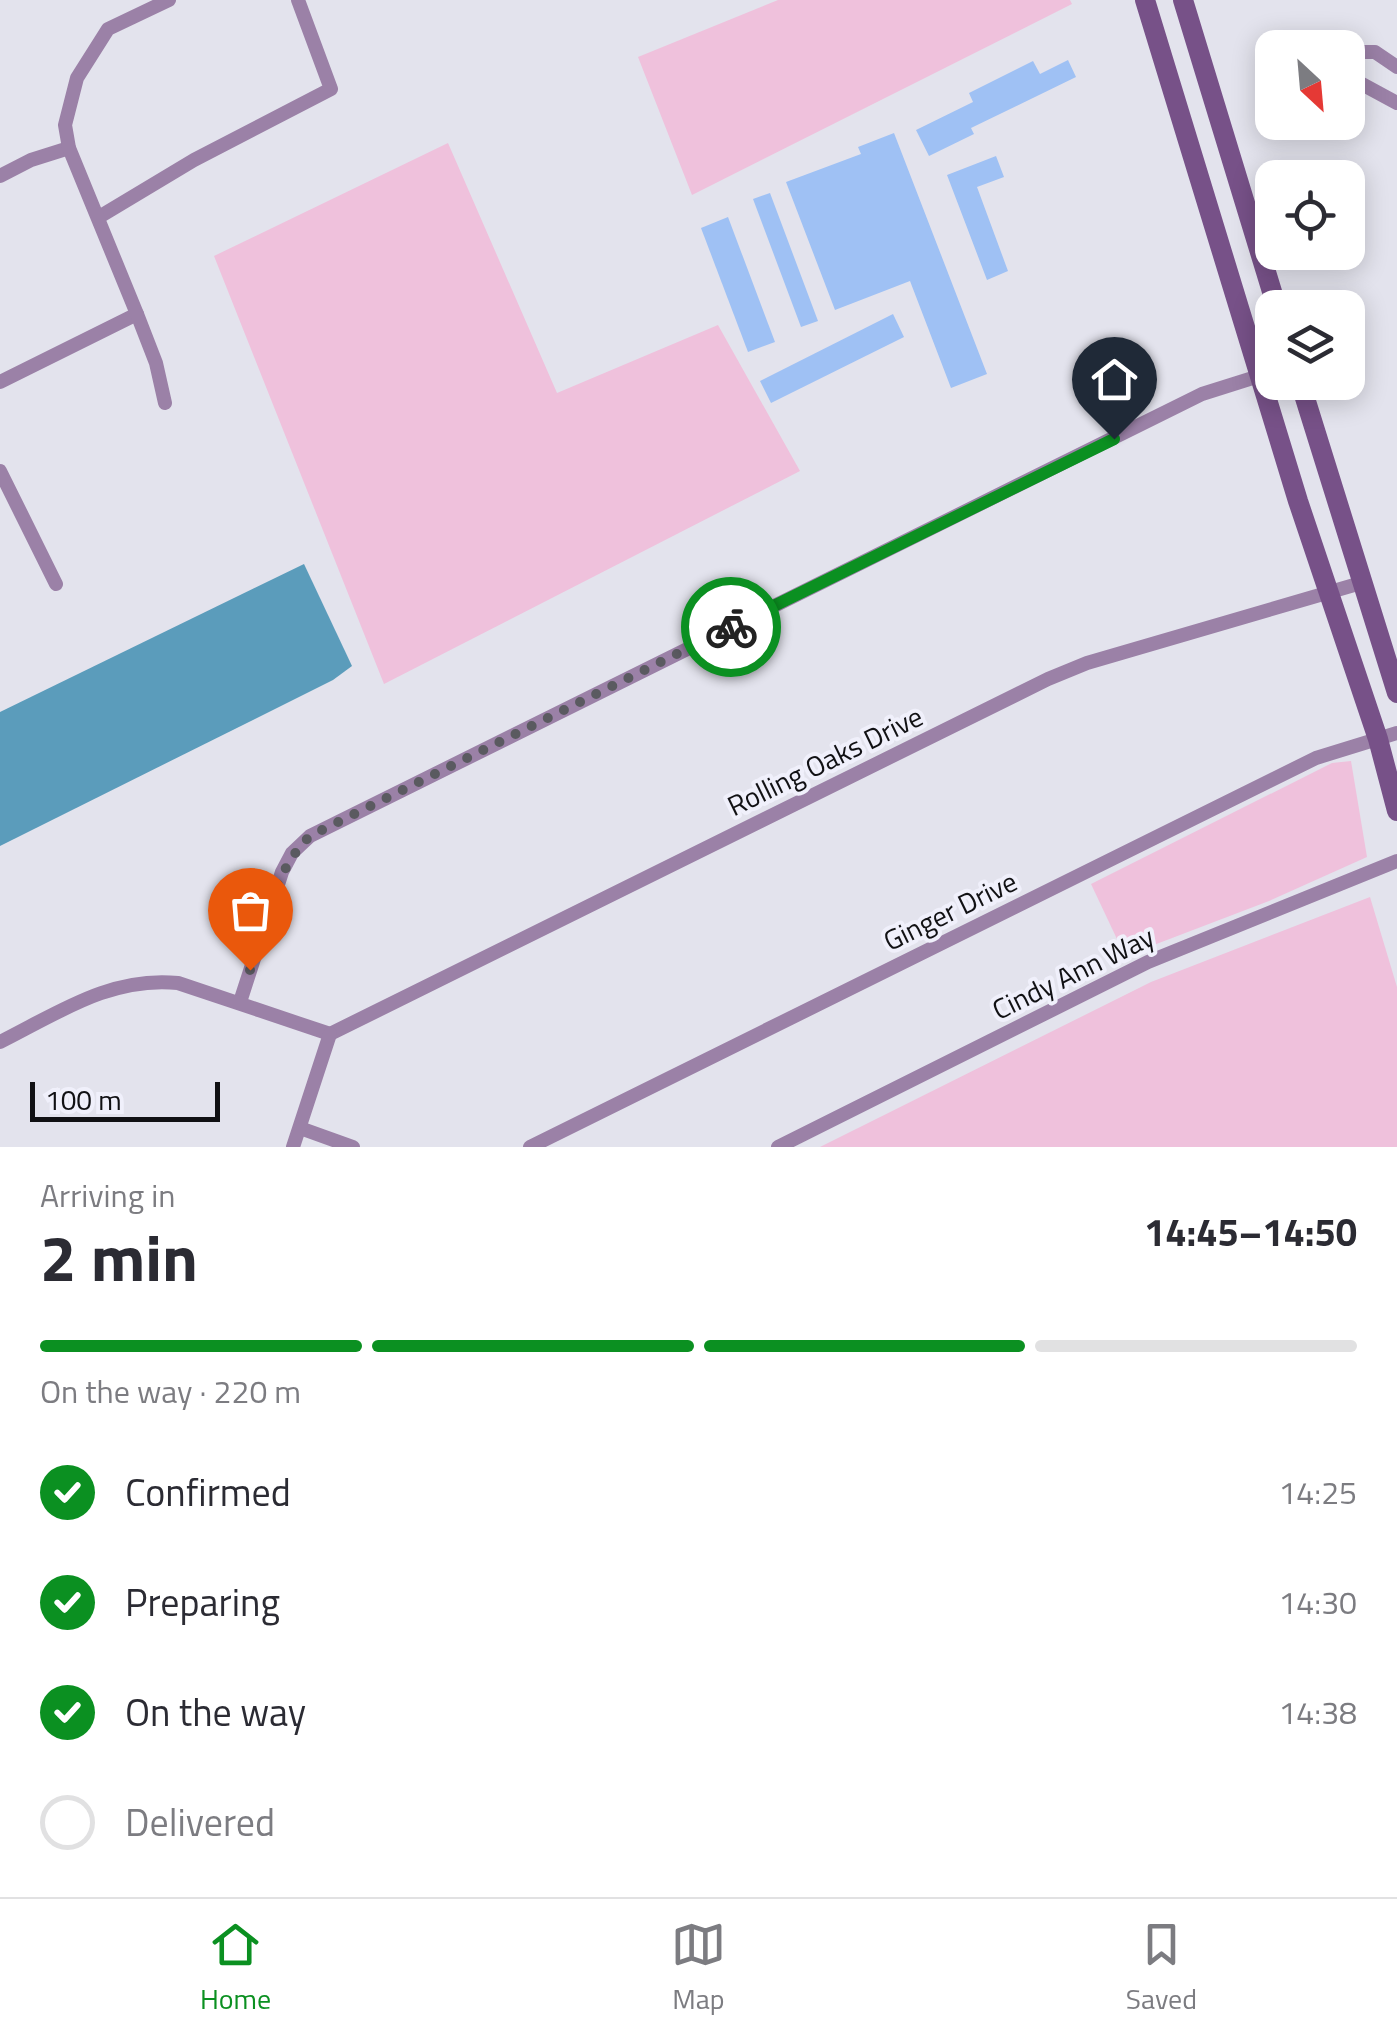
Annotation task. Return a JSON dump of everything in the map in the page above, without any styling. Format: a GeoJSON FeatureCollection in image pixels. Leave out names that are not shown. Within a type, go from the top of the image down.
{"type":"FeatureCollection","features":[{"type":"Feature","properties":{"kind":"main road"},"geometry":{"type":"LineString","coordinates":[[1145,0],[1255,336]]}},
{"type":"Feature","properties":{"kind":"main road"},"geometry":{"type":"LineString","coordinates":[[1183,0],[1272,290]]}},
{"type":"Feature","properties":{"kind":"main road"},"geometry":{"type":"LineString","coordinates":[[1275,400],[1329,593],[1388,736],[1397,811]]}},
{"type":"Feature","properties":{"kind":"main road"},"geometry":{"type":"LineString","coordinates":[[1305,400],[1397,693]]}},
{"type":"Feature","properties":{"kind":"street"},"geometry":{"type":"LineString","coordinates":[[165,403],[156,363],[69,148],[65,125],[77,78],[108,29],[168,0]]}},
{"type":"Feature","properties":{"kind":"street"},"geometry":{"type":"LineString","coordinates":[[99,217],[194,160],[331,90],[298,0]]}},
{"type":"Feature","properties":{"kind":"street"},"geometry":{"type":"LineString","coordinates":[[1397,67],[1375,52],[1360,52],[1352,68],[1360,82],[1397,103]]}},
{"type":"Feature","properties":{"kind":"street"},"geometry":{"type":"LineString","coordinates":[[0,176],[30,160],[69,148]]}},
{"type":"Feature","properties":{"kind":"street"},"geometry":{"type":"LineString","coordinates":[[0,382],[137,314]]}},
{"type":"Feature","properties":{"kind":"street"},"geometry":{"type":"LineString","coordinates":[[240,1002],[282,872],[292,854],[310,836],[1202,394],[1255,377]]}},
{"type":"Feature","properties":{"kind":"street"},"geometry":{"type":"LineString","coordinates":[[0,471],[56,584]]}},
{"type":"Feature","properties":{"kind":"street","name":"Rolling Oaks Drive"},"geometry":{"type":"LineString","coordinates":[[330,1034],[1048,679],[1087,663],[1361,583]]}},
{"type":"Feature","properties":{"kind":"street","name":"Ginger Drive"},"geometry":{"type":"LineString","coordinates":[[530,1147],[1316,758],[1388,736]]}},
{"type":"Feature","properties":{"kind":"street","name":"Cindy Ann Way"},"geometry":{"type":"LineString","coordinates":[[778,1147],[1148,962],[1397,862]]}},
{"type":"Feature","properties":{"kind":"street"},"geometry":{"type":"LineString","coordinates":[[0,1042],[122,984],[154,981],[178,983],[330,1034],[293,1147]]}},
{"type":"Feature","properties":{"kind":"street"},"geometry":{"type":"LineString","coordinates":[[300,1128],[353,1147]]}},
{"type":"Feature","properties":{"kind":"shaded area"},"geometry":{"type":"Polygon","coordinates":[[[778,0],[1070,0],[1072,4],[692,195],[638,57],[778,0]]]}},
{"type":"Feature","properties":{"kind":"shaded area"},"geometry":{"type":"Polygon","coordinates":[[[448,143],[557,393],[718,325],[800,471],[384,684],[214,256],[448,143]]]}},
{"type":"Feature","properties":{"kind":"shaded area"},"geometry":{"type":"Polygon","coordinates":[[[1351,761],[1367,857],[1269,901],[1125,956],[1091,884],[1332,763],[1351,761]]]}},
{"type":"Feature","properties":{"kind":"shaded area"},"geometry":{"type":"Polygon","coordinates":[[[1370,897],[1397,987],[1397,1147],[820,1147],[1151,982],[1370,897]]]}},
{"type":"Feature","properties":{"kind":"water"},"geometry":{"type":"Polygon","coordinates":[[[304,564],[352,666],[333,680],[0,846],[0,712],[304,564]]]}},
{"type":"Feature","properties":{"kind":"building"},"geometry":{"type":"Polygon","coordinates":[[[1068,60],[1076,77],[971,128],[974,134],[929,156],[916,130],[973,102],[969,93],[1033,61],[1040,74],[1068,60]]]}},
{"type":"Feature","properties":{"kind":"building"},"geometry":{"type":"Polygon","coordinates":[[[894,133],[987,374],[951,388],[910,281],[835,310],[786,182],[861,154],[858,147],[894,133]]]}},
{"type":"Feature","properties":{"kind":"building"},"geometry":{"type":"Polygon","coordinates":[[[996,156],[1004,177],[977,187],[1008,271],[987,280],[947,175],[996,156]]]}},
{"type":"Feature","properties":{"kind":"building"},"geometry":{"type":"Polygon","coordinates":[[[770,193],[818,321],[801,327],[753,199],[770,193]]]}},
{"type":"Feature","properties":{"kind":"building"},"geometry":{"type":"Polygon","coordinates":[[[728,217],[775,342],[748,352],[701,228],[728,217]]]}},
{"type":"Feature","properties":{"kind":"building"},"geometry":{"type":"Polygon","coordinates":[[[893,314],[904,337],[771,403],[760,381],[893,314]]]}},
{"type":"Feature","properties":{"kind":"way so far"},"geometry":{"type":"LineString","coordinates":[[250,970],[282,872],[292,854],[310,836],[731,627]]}},
{"type":"Feature","properties":{"kind":"route"},"geometry":{"type":"LineString","coordinates":[[731,627],[1114,439]]}}]}
